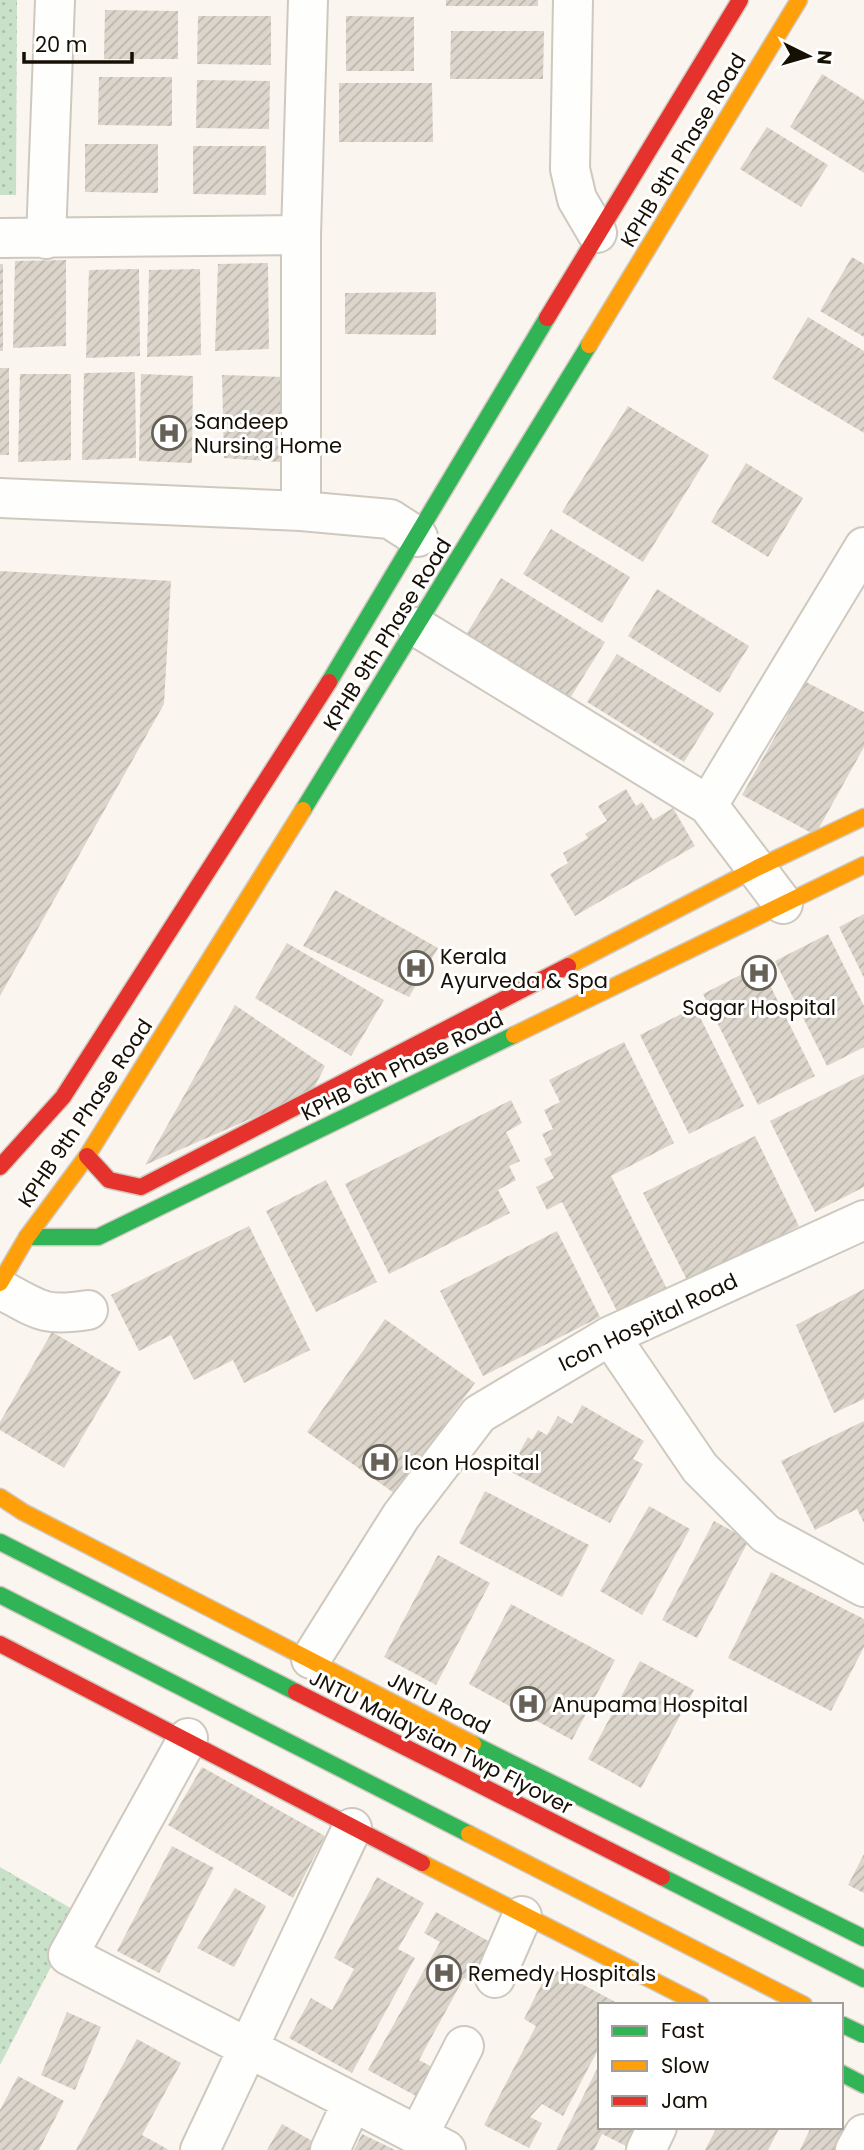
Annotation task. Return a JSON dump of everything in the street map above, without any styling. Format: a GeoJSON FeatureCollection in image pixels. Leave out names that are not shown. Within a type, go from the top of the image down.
{"type":"FeatureCollection","features":[{"type":"Feature","properties":{"kind":"street"},"geometry":{"type":"LineString","coordinates":[[46,239],[55,0]]}},
{"type":"Feature","properties":{"kind":"street"},"geometry":{"type":"LineString","coordinates":[[301,511],[301,235],[308,0]]}},
{"type":"Feature","properties":{"kind":"street"},"geometry":{"type":"LineString","coordinates":[[573,0],[570,169],[577,199],[597,233]]}},
{"type":"Feature","properties":{"kind":"street","name":"KPHB 9th Phase Road"},"geometry":{"type":"LineString","coordinates":[[0,1167],[63,1097],[296,737],[418,537],[597,233],[740,0]]}},
{"type":"Feature","properties":{"kind":"street","name":"KPHB 9th Phase Road"},"geometry":{"type":"LineString","coordinates":[[0,1283],[27,1237],[87,1156],[417,628],[799,0]]}},
{"type":"Feature","properties":{"kind":"street"},"geometry":{"type":"LineString","coordinates":[[0,238],[301,235]]}},
{"type":"Feature","properties":{"kind":"street"},"geometry":{"type":"LineString","coordinates":[[0,498],[301,511],[390,519],[418,537]]}},
{"type":"Feature","properties":{"kind":"street"},"geometry":{"type":"LineString","coordinates":[[708,805],[864,547]]}},
{"type":"Feature","properties":{"kind":"street"},"geometry":{"type":"LineString","coordinates":[[417,628],[708,805],[783,905]]}},
{"type":"Feature","properties":{"kind":"street","name":"KPHB 6th Phase Road"},"geometry":{"type":"LineString","coordinates":[[87,1156],[101,1176],[110,1182],[141,1187],[757,868],[864,817]]}},
{"type":"Feature","properties":{"kind":"street","name":"KPHB 6th Phase Road"},"geometry":{"type":"LineString","coordinates":[[27,1237],[98,1237],[864,865]]}},
{"type":"Feature","properties":{"kind":"street","name":"Icon Hospital Road"},"geometry":{"type":"LineString","coordinates":[[311,1659],[401,1516],[479,1414],[610,1336],[864,1220]]}},
{"type":"Feature","properties":{"kind":"street"},"geometry":{"type":"LineString","coordinates":[[0,1289],[50,1313],[60,1315],[88,1310]]}},
{"type":"Feature","properties":{"kind":"street"},"geometry":{"type":"LineString","coordinates":[[610,1336],[701,1468],[766,1534],[864,1587]]}},
{"type":"Feature","properties":{"kind":"street","name":"JNTU Road"},"geometry":{"type":"LineString","coordinates":[[0,1497],[23,1513],[311,1659],[417,1716],[864,1938]]}},
{"type":"Feature","properties":{"kind":"street","name":"JNTU Malaysian Twp Flyover"},"geometry":{"type":"LineString","coordinates":[[0,1542],[864,1979]]}},
{"type":"Feature","properties":{"kind":"street"},"geometry":{"type":"LineString","coordinates":[[0,1595],[800,2003]]}},
{"type":"Feature","properties":{"kind":"street"},"geometry":{"type":"LineString","coordinates":[[0,1644],[188,1738],[352,1828],[697,2003]]}},
{"type":"Feature","properties":{"kind":"street"},"geometry":{"type":"LineString","coordinates":[[188,1738],[68,1955],[432,2143],[464,2046]]}},
{"type":"Feature","properties":{"kind":"street"},"geometry":{"type":"LineString","coordinates":[[200,2150],[352,1828]]}},
{"type":"Feature","properties":{"kind":"street"},"geometry":{"type":"LineString","coordinates":[[495,1978],[523,1916]]}},
{"type":"Feature","properties":{"kind":"street"},"geometry":{"type":"LineString","coordinates":[[843,2034],[858,2007]]}},
{"type":"Feature","properties":{"kind":"street"},"geometry":{"type":"LineString","coordinates":[[843,2025],[864,2035]]}},
{"type":"Feature","properties":{"kind":"street"},"geometry":{"type":"LineString","coordinates":[[843,2074],[864,2085]]}},
{"type":"Feature","properties":{"kind":"street"},"geometry":{"type":"LineString","coordinates":[[330,2150],[352,2102]]}},
{"type":"Feature","properties":{"kind":"street"},"geometry":{"type":"LineString","coordinates":[[646,2150],[656,2129]]}},
{"type":"Feature","properties":{"kind":"street"},"geometry":{"type":"LineString","coordinates":[[855,2150],[864,2134]]}},
{"type":"Feature","properties":{"kind":"green space"},"geometry":{"type":"Polygon","coordinates":[[[0,0],[17,0],[16,195],[0,195],[0,0]]]}},
{"type":"Feature","properties":{"kind":"green space"},"geometry":{"type":"Polygon","coordinates":[[[0,1867],[79,1913],[0,2065],[0,1867]]]}},
{"type":"Feature","properties":{"kind":"building"},"geometry":{"type":"Polygon","coordinates":[[[446,0],[538,0],[538,6],[446,6],[446,0]]]}},
{"type":"Feature","properties":{"kind":"building"},"geometry":{"type":"Polygon","coordinates":[[[105,10],[178,11],[178,59],[104,59],[105,10]]]}},
{"type":"Feature","properties":{"kind":"building"},"geometry":{"type":"Polygon","coordinates":[[[198,16],[271,16],[271,65],[197,64],[198,16]]]}},
{"type":"Feature","properties":{"kind":"building"},"geometry":{"type":"Polygon","coordinates":[[[346,16],[414,17],[414,71],[346,71],[346,16]]]}},
{"type":"Feature","properties":{"kind":"building"},"geometry":{"type":"Polygon","coordinates":[[[451,31],[544,31],[543,79],[450,79],[451,31]]]}},
{"type":"Feature","properties":{"kind":"building"},"geometry":{"type":"Polygon","coordinates":[[[822,74],[864,100],[864,173],[790,127],[822,74]]]}},
{"type":"Feature","properties":{"kind":"building"},"geometry":{"type":"Polygon","coordinates":[[[99,77],[172,77],[172,126],[98,125],[99,77]]]}},
{"type":"Feature","properties":{"kind":"building"},"geometry":{"type":"Polygon","coordinates":[[[197,80],[270,81],[269,129],[196,128],[197,80]]]}},
{"type":"Feature","properties":{"kind":"building"},"geometry":{"type":"Polygon","coordinates":[[[339,83],[432,83],[433,142],[339,142],[339,83]]]}},
{"type":"Feature","properties":{"kind":"building"},"geometry":{"type":"Polygon","coordinates":[[[767,127],[828,165],[801,207],[740,169],[767,127]]]}},
{"type":"Feature","properties":{"kind":"building"},"geometry":{"type":"Polygon","coordinates":[[[85,144],[158,144],[158,193],[85,192],[85,144]]]}},
{"type":"Feature","properties":{"kind":"building"},"geometry":{"type":"Polygon","coordinates":[[[193,146],[266,146],[266,195],[193,194],[193,146]]]}},
{"type":"Feature","properties":{"kind":"building"},"geometry":{"type":"Polygon","coordinates":[[[852,257],[864,264],[864,337],[820,311],[852,257]]]}},
{"type":"Feature","properties":{"kind":"building"},"geometry":{"type":"Polygon","coordinates":[[[66,260],[66,346],[13,348],[15,261],[66,260]]]}},
{"type":"Feature","properties":{"kind":"building"},"geometry":{"type":"Polygon","coordinates":[[[268,263],[269,349],[215,351],[218,264],[268,263]]]}},
{"type":"Feature","properties":{"kind":"building"},"geometry":{"type":"Polygon","coordinates":[[[0,264],[3,264],[3,351],[0,351],[0,264]]]}},
{"type":"Feature","properties":{"kind":"building"},"geometry":{"type":"Polygon","coordinates":[[[139,269],[140,356],[86,358],[89,270],[139,269]]]}},
{"type":"Feature","properties":{"kind":"building"},"geometry":{"type":"Polygon","coordinates":[[[200,269],[201,355],[147,357],[149,270],[200,269]]]}},
{"type":"Feature","properties":{"kind":"building"},"geometry":{"type":"Polygon","coordinates":[[[436,292],[436,335],[345,334],[345,293],[436,292]]]}},
{"type":"Feature","properties":{"kind":"building"},"geometry":{"type":"Polygon","coordinates":[[[808,317],[864,351],[864,433],[772,378],[808,317]]]}},
{"type":"Feature","properties":{"kind":"building"},"geometry":{"type":"Polygon","coordinates":[[[0,368],[9,368],[9,455],[0,455],[0,368]]]}},
{"type":"Feature","properties":{"kind":"building"},"geometry":{"type":"Polygon","coordinates":[[[135,372],[136,458],[82,460],[84,373],[135,372]]]}},
{"type":"Feature","properties":{"kind":"building"},"geometry":{"type":"Polygon","coordinates":[[[20,374],[71,374],[71,460],[18,462],[20,374]]]}},
{"type":"Feature","properties":{"kind":"building"},"geometry":{"type":"Polygon","coordinates":[[[141,374],[193,376],[192,463],[139,461],[141,374]]]}},
{"type":"Feature","properties":{"kind":"building"},"geometry":{"type":"Polygon","coordinates":[[[222,375],[283,377],[280,462],[224,458],[222,375]]]}},
{"type":"Feature","properties":{"kind":"building"},"geometry":{"type":"Polygon","coordinates":[[[628,406],[709,455],[643,562],[562,512],[628,406]]]}},
{"type":"Feature","properties":{"kind":"building"},"geometry":{"type":"Polygon","coordinates":[[[746,463],[803,498],[768,557],[711,522],[746,463]]]}},
{"type":"Feature","properties":{"kind":"building"},"geometry":{"type":"Polygon","coordinates":[[[551,529],[630,577],[602,623],[523,574],[551,529]]]}},
{"type":"Feature","properties":{"kind":"building"},"geometry":{"type":"Polygon","coordinates":[[[0,571],[171,581],[164,704],[0,996],[0,571]]]}},
{"type":"Feature","properties":{"kind":"building"},"geometry":{"type":"Polygon","coordinates":[[[501,578],[605,642],[567,703],[464,638],[501,578]]]}},
{"type":"Feature","properties":{"kind":"building"},"geometry":{"type":"Polygon","coordinates":[[[657,589],[749,646],[720,693],[628,636],[657,589]]]}},
{"type":"Feature","properties":{"kind":"building"},"geometry":{"type":"Polygon","coordinates":[[[617,654],[714,713],[684,762],[587,702],[617,654]]]}},
{"type":"Feature","properties":{"kind":"building"},"geometry":{"type":"Polygon","coordinates":[[[806,682],[864,712],[864,747],[815,835],[742,795],[806,682]]]}},
{"type":"Feature","properties":{"kind":"building"},"geometry":{"type":"Polygon","coordinates":[[[626,789],[636,806],[642,802],[653,820],[673,808],[695,846],[575,916],[550,874],[568,863],[563,853],[588,838],[585,834],[607,821],[598,806],[626,789]]]}},
{"type":"Feature","properties":{"kind":"building"},"geometry":{"type":"Polygon","coordinates":[[[335,890],[438,948],[409,997],[303,946],[335,890]]]}},
{"type":"Feature","properties":{"kind":"building"},"geometry":{"type":"Polygon","coordinates":[[[864,914],[864,978],[839,927],[864,914]]]}},
{"type":"Feature","properties":{"kind":"building"},"geometry":{"type":"Polygon","coordinates":[[[828,934],[864,1006],[864,1047],[827,1066],[775,961],[828,934]]]}},
{"type":"Feature","properties":{"kind":"building"},"geometry":{"type":"Polygon","coordinates":[[[287,943],[384,1000],[351,1056],[255,998],[287,943]]]}},
{"type":"Feature","properties":{"kind":"building"},"geometry":{"type":"Polygon","coordinates":[[[760,965],[815,1076],[758,1105],[703,994],[760,965]]]}},
{"type":"Feature","properties":{"kind":"building"},"geometry":{"type":"Polygon","coordinates":[[[235,1005],[325,1066],[312,1092],[145,1165],[235,1005]]]}},
{"type":"Feature","properties":{"kind":"building"},"geometry":{"type":"Polygon","coordinates":[[[695,1007],[744,1106],[689,1134],[640,1035],[695,1007]]]}},
{"type":"Feature","properties":{"kind":"building"},"geometry":{"type":"Polygon","coordinates":[[[624,1042],[674,1143],[611,1176],[669,1293],[620,1317],[562,1202],[547,1210],[536,1187],[554,1178],[544,1159],[552,1155],[542,1134],[553,1129],[544,1110],[560,1102],[549,1080],[624,1042]]]}},
{"type":"Feature","properties":{"kind":"building"},"geometry":{"type":"Polygon","coordinates":[[[864,1074],[864,1187],[815,1212],[770,1121],[864,1074]]]}},
{"type":"Feature","properties":{"kind":"building"},"geometry":{"type":"Polygon","coordinates":[[[511,1100],[522,1123],[506,1132],[520,1161],[509,1166],[516,1180],[498,1190],[510,1213],[389,1274],[345,1184],[511,1100]]]}},
{"type":"Feature","properties":{"kind":"building"},"geometry":{"type":"Polygon","coordinates":[[[755,1136],[799,1226],[688,1282],[643,1193],[755,1136]]]}},
{"type":"Feature","properties":{"kind":"building"},"geometry":{"type":"Polygon","coordinates":[[[326,1180],[377,1282],[316,1312],[266,1211],[326,1180]]]}},
{"type":"Feature","properties":{"kind":"building"},"geometry":{"type":"Polygon","coordinates":[[[249,1226],[310,1350],[244,1383],[233,1360],[194,1380],[171,1335],[139,1351],[111,1295],[249,1226]]]}},
{"type":"Feature","properties":{"kind":"building"},"geometry":{"type":"Polygon","coordinates":[[[557,1231],[600,1317],[483,1376],[440,1291],[557,1231]]]}},
{"type":"Feature","properties":{"kind":"building"},"geometry":{"type":"Polygon","coordinates":[[[864,1289],[864,1399],[834,1413],[796,1325],[864,1289]]]}},
{"type":"Feature","properties":{"kind":"building"},"geometry":{"type":"Polygon","coordinates":[[[385,1319],[475,1383],[394,1493],[307,1432],[385,1319]]]}},
{"type":"Feature","properties":{"kind":"building"},"geometry":{"type":"Polygon","coordinates":[[[52,1332],[121,1372],[64,1468],[0,1430],[0,1422],[52,1332]]]}},
{"type":"Feature","properties":{"kind":"building"},"geometry":{"type":"Polygon","coordinates":[[[582,1405],[644,1441],[633,1459],[643,1464],[610,1523],[509,1471],[528,1437],[532,1440],[538,1430],[547,1435],[558,1416],[572,1424],[582,1405]]]}},
{"type":"Feature","properties":{"kind":"building"},"geometry":{"type":"Polygon","coordinates":[[[864,1421],[864,1523],[857,1509],[815,1530],[781,1461],[864,1421]]]}},
{"type":"Feature","properties":{"kind":"building"},"geometry":{"type":"Polygon","coordinates":[[[485,1491],[589,1545],[562,1597],[459,1543],[485,1491]]]}},
{"type":"Feature","properties":{"kind":"building"},"geometry":{"type":"Polygon","coordinates":[[[649,1506],[690,1529],[642,1615],[600,1591],[649,1506]]]}},
{"type":"Feature","properties":{"kind":"building"},"geometry":{"type":"Polygon","coordinates":[[[714,1521],[749,1540],[697,1638],[662,1620],[714,1521]]]}},
{"type":"Feature","properties":{"kind":"building"},"geometry":{"type":"Polygon","coordinates":[[[438,1555],[490,1583],[436,1685],[384,1657],[438,1555]]]}},
{"type":"Feature","properties":{"kind":"building"},"geometry":{"type":"Polygon","coordinates":[[[771,1572],[864,1619],[864,1647],[831,1711],[728,1658],[771,1572]]]}},
{"type":"Feature","properties":{"kind":"building"},"geometry":{"type":"Polygon","coordinates":[[[511,1604],[615,1660],[572,1740],[469,1684],[511,1604]]]}},
{"type":"Feature","properties":{"kind":"building"},"geometry":{"type":"Polygon","coordinates":[[[640,1661],[694,1690],[641,1788],[588,1759],[640,1661]]]}},
{"type":"Feature","properties":{"kind":"building"},"geometry":{"type":"Polygon","coordinates":[[[202,1767],[325,1836],[293,1898],[168,1825],[202,1767]]]}},
{"type":"Feature","properties":{"kind":"building"},"geometry":{"type":"Polygon","coordinates":[[[172,1846],[214,1868],[159,1973],[117,1951],[172,1846]]]}},
{"type":"Feature","properties":{"kind":"building"},"geometry":{"type":"Polygon","coordinates":[[[864,1854],[864,1893],[848,1885],[864,1854]]]}},
{"type":"Feature","properties":{"kind":"building"},"geometry":{"type":"Polygon","coordinates":[[[377,1877],[424,1903],[398,1949],[415,1958],[352,2073],[289,2038],[311,1998],[332,2010],[354,1969],[334,1958],[377,1877]]]}},
{"type":"Feature","properties":{"kind":"building"},"geometry":{"type":"Polygon","coordinates":[[[235,1888],[266,1906],[234,1967],[197,1948],[235,1888]]]}},
{"type":"Feature","properties":{"kind":"building"},"geometry":{"type":"Polygon","coordinates":[[[436,1912],[499,1947],[478,1985],[464,1978],[419,2060],[432,2067],[416,2096],[368,2070],[440,1942],[424,1933],[436,1912]]]}},
{"type":"Feature","properties":{"kind":"building"},"geometry":{"type":"Polygon","coordinates":[[[550,1967],[617,2003],[598,2003],[598,2050],[563,2116],[542,2104],[530,2117],[542,2123],[529,2148],[484,2125],[536,2026],[524,2019],[550,1967]]]}},
{"type":"Feature","properties":{"kind":"building"},"geometry":{"type":"Polygon","coordinates":[[[67,2012],[101,2027],[75,2090],[41,2075],[67,2012]]]}},
{"type":"Feature","properties":{"kind":"building"},"geometry":{"type":"Polygon","coordinates":[[[137,2039],[181,2063],[142,2135],[169,2150],[76,2150],[137,2039]]]}},
{"type":"Feature","properties":{"kind":"building"},"geometry":{"type":"Polygon","coordinates":[[[598,2067],[598,2129],[637,2129],[628,2147],[602,2134],[594,2150],[556,2150],[598,2067]]]}},
{"type":"Feature","properties":{"kind":"building"},"geometry":{"type":"Polygon","coordinates":[[[18,2076],[64,2101],[39,2150],[0,2150],[0,2110],[18,2076]]]}},
{"type":"Feature","properties":{"kind":"building"},"geometry":{"type":"Polygon","coordinates":[[[282,2124],[314,2142],[310,2150],[267,2150],[282,2124]]]}},
{"type":"Feature","properties":{"kind":"building"},"geometry":{"type":"Polygon","coordinates":[[[843,2126],[850,2129],[839,2150],[800,2150],[810,2129],[843,2129],[843,2126]]]}},
{"type":"Feature","properties":{"kind":"building"},"geometry":{"type":"Polygon","coordinates":[[[716,2129],[779,2129],[768,2150],[705,2150],[716,2129]]]}},
{"type":"Feature","properties":{"kind":"building"},"geometry":{"type":"Polygon","coordinates":[[[362,2134],[395,2150],[354,2150],[362,2134]]]}},
{"type":"Feature","properties":{"kind":"traffic: fast"},"geometry":{"type":"LineString","coordinates":[[329,682],[547,318]]}},
{"type":"Feature","properties":{"kind":"traffic: fast"},"geometry":{"type":"LineString","coordinates":[[303,810],[589,345]]}},
{"type":"Feature","properties":{"kind":"traffic: fast"},"geometry":{"type":"LineString","coordinates":[[27,1237],[98,1237],[514,1035]]}},
{"type":"Feature","properties":{"kind":"traffic: fast"},"geometry":{"type":"LineString","coordinates":[[0,1542],[296,1692]]}},
{"type":"Feature","properties":{"kind":"traffic: fast"},"geometry":{"type":"LineString","coordinates":[[0,1595],[469,1834]]}},
{"type":"Feature","properties":{"kind":"traffic: fast"},"geometry":{"type":"LineString","coordinates":[[473,1744],[864,1938]]}},
{"type":"Feature","properties":{"kind":"traffic: fast"},"geometry":{"type":"LineString","coordinates":[[662,1877],[864,1979]]}},
{"type":"Feature","properties":{"kind":"traffic: fast"},"geometry":{"type":"LineString","coordinates":[[843,2025],[864,2035]]}},
{"type":"Feature","properties":{"kind":"traffic: fast"},"geometry":{"type":"LineString","coordinates":[[843,2074],[864,2085]]}},
{"type":"Feature","properties":{"kind":"traffic: slow"},"geometry":{"type":"LineString","coordinates":[[589,345],[799,0]]}},
{"type":"Feature","properties":{"kind":"traffic: slow"},"geometry":{"type":"LineString","coordinates":[[0,1283],[27,1237],[87,1156],[303,810]]}},
{"type":"Feature","properties":{"kind":"traffic: slow"},"geometry":{"type":"LineString","coordinates":[[568,966],[757,868],[864,817]]}},
{"type":"Feature","properties":{"kind":"traffic: slow"},"geometry":{"type":"LineString","coordinates":[[514,1035],[864,865]]}},
{"type":"Feature","properties":{"kind":"traffic: slow"},"geometry":{"type":"LineString","coordinates":[[0,1497],[23,1512],[473,1744]]}},
{"type":"Feature","properties":{"kind":"traffic: slow"},"geometry":{"type":"LineString","coordinates":[[469,1834],[800,2003]]}},
{"type":"Feature","properties":{"kind":"traffic: slow"},"geometry":{"type":"LineString","coordinates":[[422,1863],[697,2003]]}},
{"type":"Feature","properties":{"kind":"traffic: jam"},"geometry":{"type":"LineString","coordinates":[[547,318],[740,0]]}},
{"type":"Feature","properties":{"kind":"traffic: jam"},"geometry":{"type":"LineString","coordinates":[[0,1167],[63,1097],[329,682]]}},
{"type":"Feature","properties":{"kind":"traffic: jam"},"geometry":{"type":"LineString","coordinates":[[87,1156],[109,1180],[141,1187],[568,966]]}},
{"type":"Feature","properties":{"kind":"traffic: jam"},"geometry":{"type":"LineString","coordinates":[[0,1644],[422,1863]]}},
{"type":"Feature","properties":{"kind":"traffic: jam"},"geometry":{"type":"LineString","coordinates":[[296,1692],[662,1877]]}},
{"type":"Feature","properties":{"kind":"place","name":"Sandeep Nursing Home"},"geometry":{"type":"Point","coordinates":[169,433]}},
{"type":"Feature","properties":{"kind":"place","name":"Kerala Ayurveda & Spa"},"geometry":{"type":"Point","coordinates":[416,968]}},
{"type":"Feature","properties":{"kind":"place","name":"Sagar Hospital"},"geometry":{"type":"Point","coordinates":[759,973]}},
{"type":"Feature","properties":{"kind":"place","name":"Icon Hospital"},"geometry":{"type":"Point","coordinates":[380,1462]}},
{"type":"Feature","properties":{"kind":"place","name":"Anupama Hospital"},"geometry":{"type":"Point","coordinates":[528,1704]}},
{"type":"Feature","properties":{"kind":"place","name":"Remedy Hospitals"},"geometry":{"type":"Point","coordinates":[444,1973]}}]}
